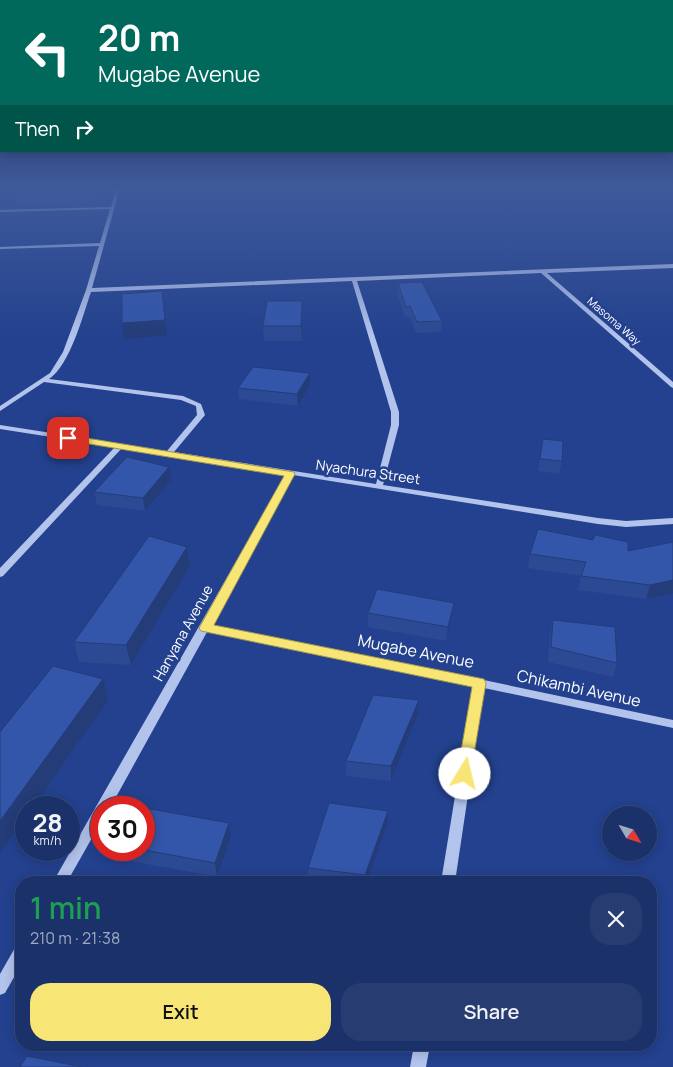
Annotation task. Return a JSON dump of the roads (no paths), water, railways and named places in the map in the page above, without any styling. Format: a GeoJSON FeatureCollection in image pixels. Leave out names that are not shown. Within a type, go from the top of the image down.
{"type":"FeatureCollection","features":[{"type":"Feature","properties":{"kind":"street"},"geometry":{"type":"LineString","coordinates":[[0,409],[52,374],[66,352],[89,290],[104,238]]}},
{"type":"Feature","properties":{"kind":"street"},"geometry":{"type":"LineString","coordinates":[[0,248],[102,244]]}},
{"type":"Feature","properties":{"kind":"street"},"geometry":{"type":"LineString","coordinates":[[89,290],[673,266]]}},
{"type":"Feature","properties":{"kind":"street","name":"Masoma Way"},"geometry":{"type":"LineString","coordinates":[[542,271],[673,386]]}},
{"type":"Feature","properties":{"kind":"street"},"geometry":{"type":"LineString","coordinates":[[354,279],[395,412],[395,425],[379,486]]}},
{"type":"Feature","properties":{"kind":"street"},"geometry":{"type":"LineString","coordinates":[[44,380],[182,398],[199,405],[201,415],[168,454]]}},
{"type":"Feature","properties":{"kind":"street","name":"Nyachura Street"},"geometry":{"type":"LineString","coordinates":[[0,427],[290,474],[626,524],[673,521]]}},
{"type":"Feature","properties":{"kind":"street"},"geometry":{"type":"LineString","coordinates":[[1,571],[120,446]]}},
{"type":"Feature","properties":{"kind":"street","name":"Hanyana Avenue"},"geometry":{"type":"LineString","coordinates":[[109,796],[206,628],[290,474]]}},
{"type":"Feature","properties":{"kind":"street","name":"Mugabe Avenue"},"geometry":{"type":"LineString","coordinates":[[206,628],[479,683],[449,876]]}},
{"type":"Feature","properties":{"kind":"street","name":"Chikambi Avenue"},"geometry":{"type":"LineString","coordinates":[[479,683],[673,724]]}},
{"type":"Feature","properties":{"kind":"street","name":"Hanyana Avenue"},"geometry":{"type":"LineString","coordinates":[[63,876],[90,830]]}},
{"type":"Feature","properties":{"kind":"street"},"geometry":{"type":"LineString","coordinates":[[0,988],[15,962]]}},
{"type":"Feature","properties":{"kind":"street"},"geometry":{"type":"LineString","coordinates":[[418,1067],[421,1051]]}}]}
